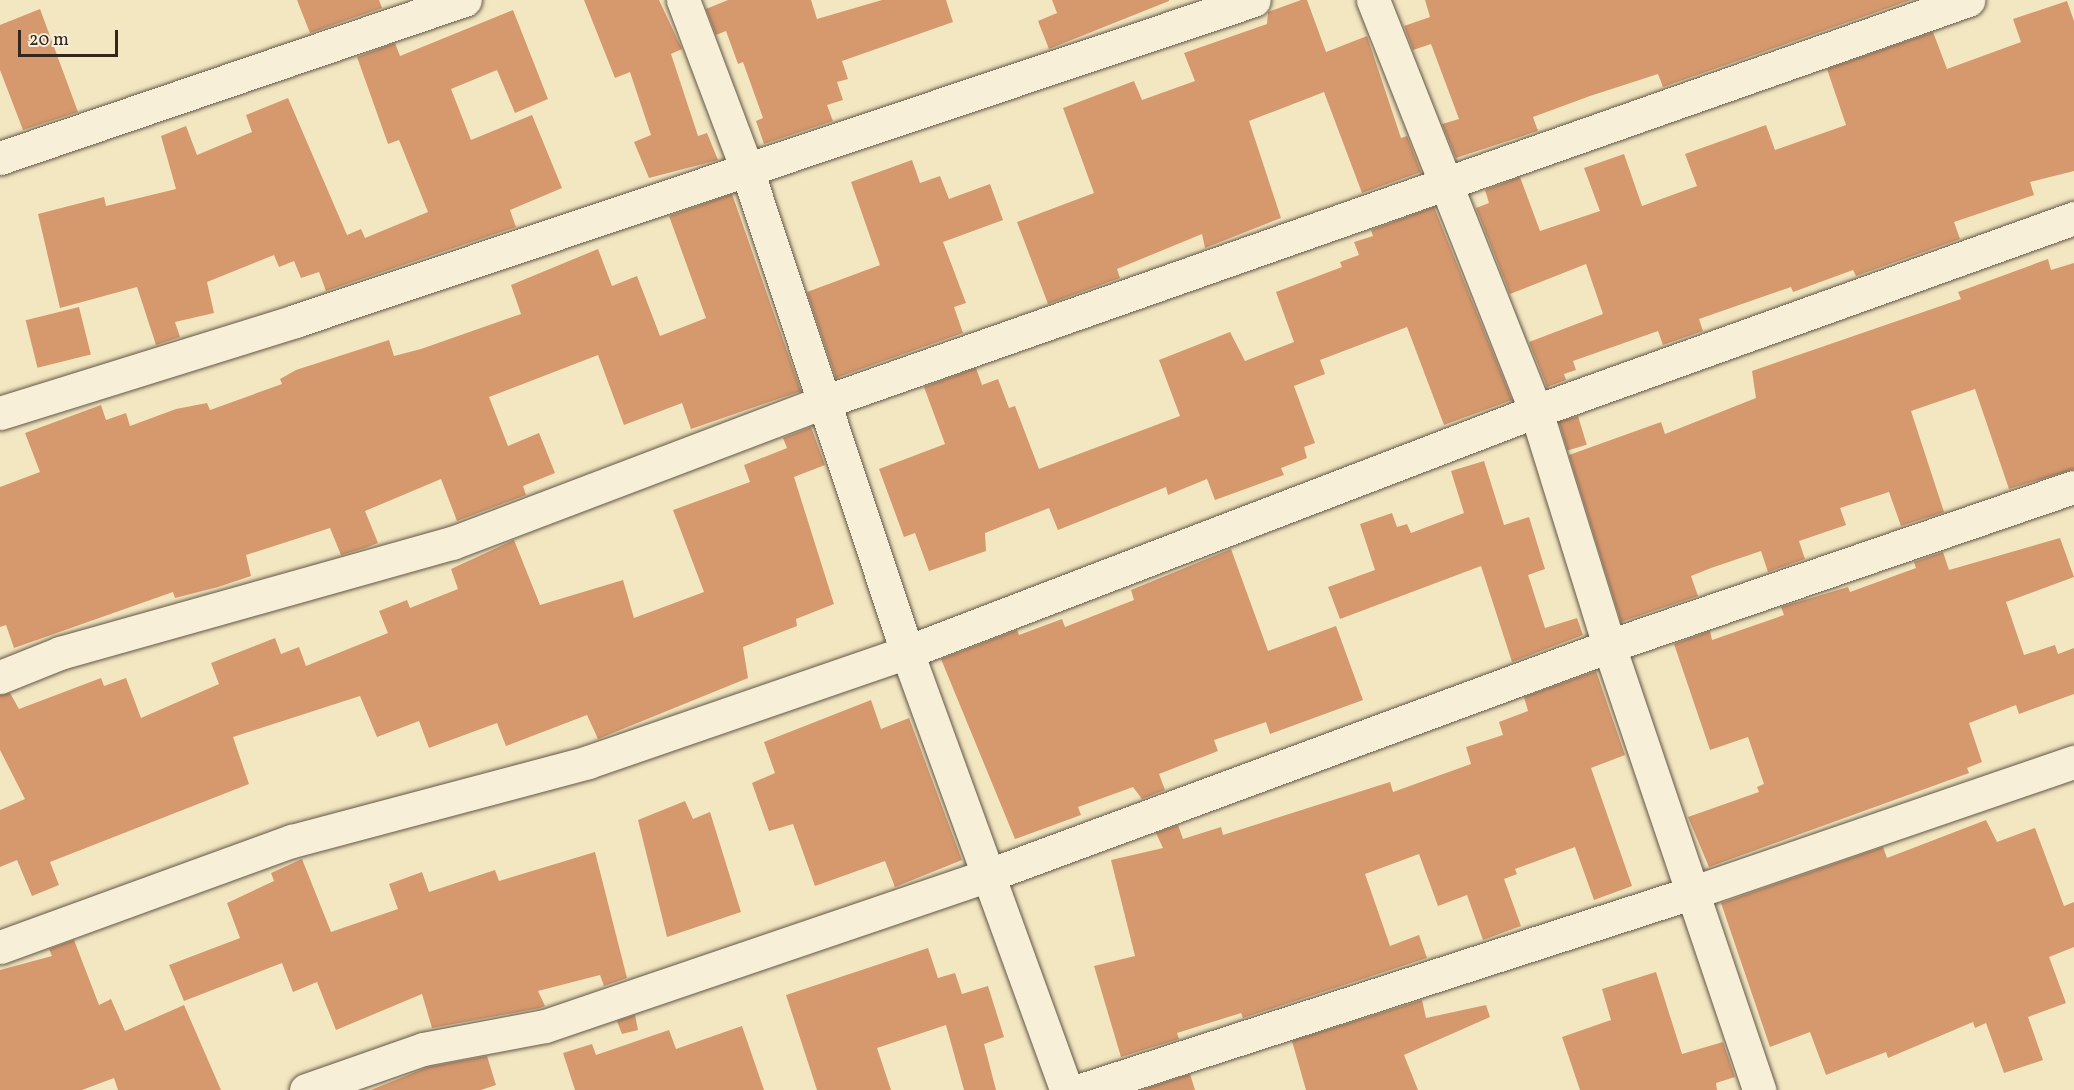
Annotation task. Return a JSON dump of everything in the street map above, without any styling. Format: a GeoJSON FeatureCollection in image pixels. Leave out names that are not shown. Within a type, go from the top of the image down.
{"type":"FeatureCollection","features":[{"type":"Feature","properties":{"kind":"street"},"geometry":{"type":"LineString","coordinates":[[0,158],[465,0]]}},
{"type":"Feature","properties":{"kind":"street"},"geometry":{"type":"LineString","coordinates":[[683,0],[746,167],[907,652],[1066,1090]]}},
{"type":"Feature","properties":{"kind":"street"},"geometry":{"type":"LineString","coordinates":[[0,413],[295,321],[746,167],[1254,0]]}},
{"type":"Feature","properties":{"kind":"street"},"geometry":{"type":"LineString","coordinates":[[1373,0],[1448,180],[1536,411],[1609,646],[1759,1090]]}},
{"type":"Feature","properties":{"kind":"street"},"geometry":{"type":"LineString","coordinates":[[0,677],[60,653],[452,543],[824,402],[1448,180],[1968,0]]}},
{"type":"Feature","properties":{"kind":"street"},"geometry":{"type":"LineString","coordinates":[[0,947],[292,841],[588,762],[907,652],[1536,411],[2074,218]]}},
{"type":"Feature","properties":{"kind":"street"},"geometry":{"type":"LineString","coordinates":[[306,1090],[423,1049],[544,1026],[989,875],[1609,646],[2074,487]]}},
{"type":"Feature","properties":{"kind":"street"},"geometry":{"type":"LineString","coordinates":[[1081,1090],[1694,892],[2074,762]]}},
{"type":"Feature","properties":{"kind":"building"},"geometry":{"type":"Polygon","coordinates":[[[297,0],[379,0],[382,8],[310,33],[297,0]]]}},
{"type":"Feature","properties":{"kind":"building"},"geometry":{"type":"Polygon","coordinates":[[[584,0],[659,0],[682,49],[671,54],[698,136],[707,133],[718,160],[649,178],[634,142],[651,135],[630,72],[615,78],[584,0]]]}},
{"type":"Feature","properties":{"kind":"building"},"geometry":{"type":"Polygon","coordinates":[[[728,0],[811,0],[817,19],[882,0],[946,0],[953,22],[842,61],[848,79],[837,82],[843,100],[827,105],[833,121],[764,144],[756,121],[763,118],[743,62],[738,64],[726,31],[716,35],[706,9],[728,0]]]}},
{"type":"Feature","properties":{"kind":"building"},"geometry":{"type":"Polygon","coordinates":[[[1052,0],[1169,1],[1049,49],[1038,21],[1057,13],[1052,0]]]}},
{"type":"Feature","properties":{"kind":"building"},"geometry":{"type":"Polygon","coordinates":[[[1307,0],[1326,52],[1367,36],[1401,138],[1407,136],[1421,172],[1362,193],[1324,92],[1249,121],[1281,218],[1205,248],[1202,234],[1117,269],[1120,278],[1048,304],[1017,222],[1094,193],[1063,108],[1134,81],[1142,100],[1195,81],[1184,53],[1267,24],[1268,12],[1307,0]]]}},
{"type":"Feature","properties":{"kind":"building"},"geometry":{"type":"Polygon","coordinates":[[[1425,0],[1911,0],[1663,87],[1658,74],[1590,96],[1533,117],[1538,131],[1456,158],[1442,124],[1459,119],[1431,44],[1413,50],[1404,26],[1430,17],[1425,0]]]}},
{"type":"Feature","properties":{"kind":"building"},"geometry":{"type":"Polygon","coordinates":[[[2067,1],[2074,21],[2074,171],[2030,182],[2034,195],[1954,222],[1960,239],[1856,276],[1853,270],[1793,292],[1791,287],[1699,319],[1703,331],[1663,345],[1658,331],[1573,361],[1576,370],[1564,374],[1566,380],[1547,387],[1529,342],[1603,314],[1586,264],[1510,294],[1476,208],[1489,203],[1485,190],[1520,177],[1540,231],[1600,211],[1584,168],[1624,154],[1642,206],[1697,186],[1685,154],[1766,125],[1775,150],[1846,125],[1827,69],[1933,32],[1947,69],[2021,42],[2013,19],[2067,1]]]}},
{"type":"Feature","properties":{"kind":"building"},"geometry":{"type":"Polygon","coordinates":[[[40,9],[78,112],[23,130],[0,70],[0,25],[40,9]]]}},
{"type":"Feature","properties":{"kind":"building"},"geometry":{"type":"Polygon","coordinates":[[[513,10],[548,99],[515,113],[497,70],[451,89],[471,140],[532,115],[562,188],[510,210],[516,227],[326,291],[319,272],[301,278],[294,261],[279,267],[274,255],[207,282],[214,313],[175,322],[180,337],[156,345],[137,287],[60,308],[38,214],[104,197],[106,206],[176,189],[161,136],[186,126],[197,155],[252,132],[246,115],[288,98],[347,235],[361,229],[365,238],[428,212],[399,140],[388,144],[357,57],[395,43],[400,56],[513,10]]]}},
{"type":"Feature","properties":{"kind":"building"},"geometry":{"type":"Polygon","coordinates":[[[912,160],[920,183],[940,176],[949,199],[990,184],[1003,220],[943,242],[966,303],[954,307],[963,333],[836,378],[807,292],[880,265],[851,182],[912,160]]]}},
{"type":"Feature","properties":{"kind":"building"},"geometry":{"type":"Polygon","coordinates":[[[732,194],[801,391],[691,429],[682,403],[624,425],[598,355],[489,397],[508,446],[539,433],[555,473],[523,486],[526,495],[457,521],[441,479],[365,511],[378,543],[365,548],[341,555],[330,528],[246,555],[251,576],[218,587],[175,598],[173,592],[14,648],[6,625],[0,627],[0,487],[40,472],[25,433],[101,405],[106,420],[126,413],[130,426],[176,409],[207,403],[210,410],[282,384],[280,379],[296,370],[389,340],[394,356],[421,349],[521,314],[511,285],[598,249],[612,286],[637,276],[660,336],[706,318],[669,216],[732,194]]]}},
{"type":"Feature","properties":{"kind":"building"},"geometry":{"type":"Polygon","coordinates":[[[1434,207],[1512,400],[1444,425],[1407,327],[1320,360],[1325,374],[1294,386],[1315,443],[1304,447],[1307,458],[1281,468],[1284,475],[1215,500],[1207,479],[1168,495],[1166,487],[1058,530],[1049,508],[985,533],[986,551],[929,571],[915,533],[904,537],[879,469],[945,444],[924,387],[976,368],[982,385],[998,379],[1009,408],[1015,406],[1039,469],[1180,416],[1159,360],[1230,332],[1245,361],[1294,342],[1276,292],[1342,267],[1340,262],[1359,255],[1354,242],[1373,236],[1371,230],[1434,207]]]}},
{"type":"Feature","properties":{"kind":"building"},"geometry":{"type":"Polygon","coordinates":[[[2048,259],[2051,270],[2074,263],[2074,469],[2009,489],[1975,389],[1911,411],[1944,512],[1901,526],[1889,492],[1840,508],[1846,525],[1799,541],[1805,559],[1768,572],[1761,551],[1711,568],[1691,576],[1698,596],[1621,622],[1569,455],[1661,422],[1665,434],[1756,398],[1752,371],[1961,299],[1958,292],[2048,259]]]}},
{"type":"Feature","properties":{"kind":"building"},"geometry":{"type":"Polygon","coordinates":[[[79,307],[91,355],[37,368],[26,320],[79,307]]]}},
{"type":"Feature","properties":{"kind":"building"},"geometry":{"type":"Polygon","coordinates":[[[1578,416],[1587,445],[1568,451],[1559,422],[1578,416]]]}},
{"type":"Feature","properties":{"kind":"building"},"geometry":{"type":"Polygon","coordinates":[[[811,427],[825,465],[794,477],[834,604],[796,619],[797,626],[743,647],[748,678],[598,739],[587,715],[506,746],[497,723],[429,748],[419,721],[377,737],[360,696],[233,737],[249,784],[50,862],[59,885],[32,896],[17,860],[0,867],[0,810],[25,799],[0,750],[0,695],[10,693],[19,709],[101,678],[104,686],[126,678],[141,718],[219,684],[211,663],[275,638],[281,654],[299,647],[306,666],[388,633],[379,611],[407,600],[410,608],[458,589],[451,569],[514,540],[540,605],[623,580],[634,618],[704,592],[673,510],[750,482],[744,465],[787,448],[783,438],[811,427]]]}},
{"type":"Feature","properties":{"kind":"building"},"geometry":{"type":"Polygon","coordinates":[[[1484,461],[1504,525],[1529,517],[1545,569],[1528,575],[1545,628],[1577,618],[1583,635],[1512,662],[1481,566],[1340,619],[1328,587],[1375,570],[1360,524],[1392,513],[1397,527],[1407,524],[1411,533],[1464,513],[1451,471],[1484,461]]]}},
{"type":"Feature","properties":{"kind":"building"},"geometry":{"type":"Polygon","coordinates":[[[2060,538],[2074,577],[2006,602],[2024,655],[2055,645],[2058,654],[2074,648],[2074,694],[2019,714],[2016,705],[1969,723],[1982,762],[1967,768],[1969,773],[1709,867],[1688,817],[1759,792],[1757,787],[1764,784],[1748,737],[1710,750],[1674,644],[1710,631],[1712,640],[1784,615],[1781,607],[1848,587],[1850,592],[1916,568],[1914,562],[1943,552],[1949,570],[2060,538]]]}},
{"type":"Feature","properties":{"kind":"building"},"geometry":{"type":"Polygon","coordinates":[[[1231,549],[1268,651],[1336,626],[1363,700],[1270,734],[1266,722],[1214,740],[1218,751],[1159,774],[1165,790],[1142,799],[1133,787],[1078,807],[1081,815],[1015,839],[941,659],[1017,630],[1019,635],[1062,619],[1065,627],[1134,600],[1131,590],[1231,549]]]}},
{"type":"Feature","properties":{"kind":"building"},"geometry":{"type":"Polygon","coordinates":[[[1596,671],[1625,755],[1591,768],[1632,886],[1594,900],[1575,847],[1515,869],[1517,874],[1504,879],[1521,926],[1483,940],[1467,895],[1438,906],[1419,854],[1365,874],[1390,946],[1419,935],[1427,958],[1243,1018],[1241,1013],[1177,1033],[1179,1039],[1121,1057],[1094,966],[1135,956],[1111,860],[1163,848],[1156,833],[1178,825],[1183,839],[1221,827],[1223,835],[1390,782],[1393,792],[1471,764],[1466,747],[1503,735],[1499,722],[1528,711],[1524,697],[1596,671]]]}},
{"type":"Feature","properties":{"kind":"building"},"geometry":{"type":"Polygon","coordinates":[[[871,700],[881,729],[909,718],[962,860],[895,887],[885,861],[815,886],[793,824],[769,831],[752,783],[775,773],[764,742],[871,700]]]}},
{"type":"Feature","properties":{"kind":"building"},"geometry":{"type":"Polygon","coordinates":[[[685,801],[693,819],[710,812],[741,912],[667,937],[638,820],[685,801]]]}},
{"type":"Feature","properties":{"kind":"building"},"geometry":{"type":"Polygon","coordinates":[[[1986,820],[1997,842],[2035,828],[2064,906],[2074,902],[2074,947],[2049,957],[2066,1003],[2028,1017],[2043,1060],[2004,1073],[1986,1023],[1975,1028],[1973,1022],[1888,1058],[1886,1052],[1826,1075],[1810,1032],[1770,1047],[1721,903],[1883,847],[1887,858],[1986,820]]]}},
{"type":"Feature","properties":{"kind":"building"},"geometry":{"type":"Polygon","coordinates":[[[595,852],[627,978],[604,986],[600,975],[538,991],[545,1006],[540,1008],[432,1028],[422,994],[336,1030],[317,982],[293,992],[282,963],[184,1001],[169,965],[240,938],[227,903],[274,881],[271,873],[302,859],[331,932],[398,909],[389,884],[422,872],[429,892],[495,870],[499,881],[595,852]]]}},
{"type":"Feature","properties":{"kind":"building"},"geometry":{"type":"Polygon","coordinates":[[[74,940],[99,1005],[111,999],[125,1031],[184,1005],[221,1090],[118,1090],[114,1078],[82,1090],[0,1090],[0,970],[52,956],[49,949],[74,940]]]}},
{"type":"Feature","properties":{"kind":"building"},"geometry":{"type":"Polygon","coordinates":[[[928,948],[938,978],[955,973],[962,994],[988,986],[1004,1037],[984,1044],[996,1090],[964,1090],[946,1025],[877,1048],[891,1090],[817,1090],[786,995],[928,948]]]}},
{"type":"Feature","properties":{"kind":"building"},"geometry":{"type":"Polygon","coordinates":[[[1656,972],[1682,1054],[1723,1042],[1735,1077],[1716,1083],[1717,1090],[1580,1090],[1562,1037],[1611,1020],[1602,989],[1656,972]]]}},
{"type":"Feature","properties":{"kind":"building"},"geometry":{"type":"Polygon","coordinates":[[[1422,1000],[1426,1018],[1486,1005],[1490,1017],[1404,1055],[1418,1090],[1306,1090],[1292,1041],[1422,1000]]]}},
{"type":"Feature","properties":{"kind":"building"},"geometry":{"type":"Polygon","coordinates":[[[635,1015],[638,1030],[622,1034],[617,1021],[635,1015]]]}},
{"type":"Feature","properties":{"kind":"building"},"geometry":{"type":"Polygon","coordinates":[[[742,1026],[764,1090],[575,1090],[563,1053],[592,1044],[596,1055],[669,1030],[676,1049],[742,1026]]]}},
{"type":"Feature","properties":{"kind":"building"},"geometry":{"type":"Polygon","coordinates":[[[487,1056],[496,1085],[481,1090],[371,1090],[428,1067],[487,1056]]]}},
{"type":"Feature","properties":{"kind":"building"},"geometry":{"type":"Polygon","coordinates":[[[1190,1074],[1195,1090],[1142,1090],[1190,1074]]]}}]}
